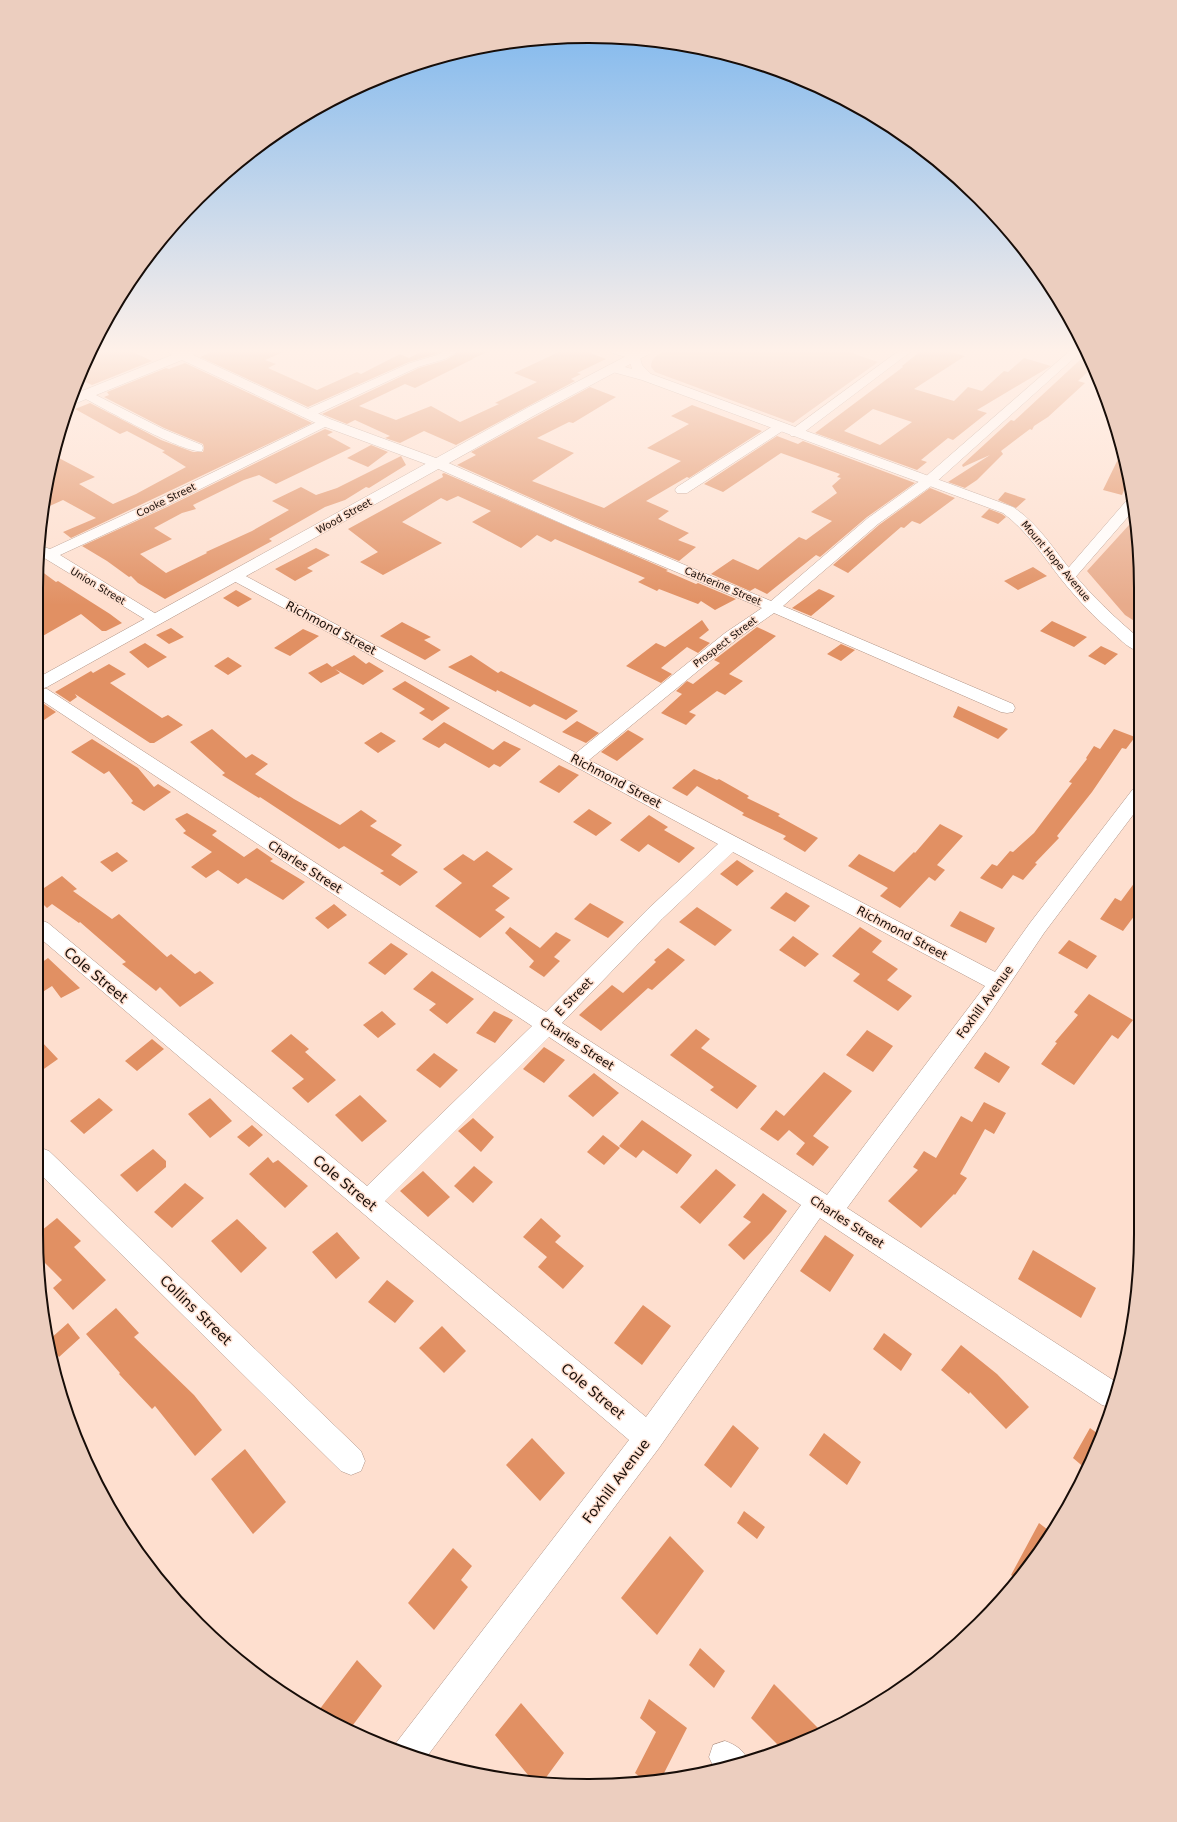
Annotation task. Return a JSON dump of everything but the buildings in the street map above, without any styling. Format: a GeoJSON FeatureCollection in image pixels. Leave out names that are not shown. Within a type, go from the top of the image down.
{"type":"FeatureCollection","features":[{"type":"Feature","properties":{"kind":"street"},"geometry":{"type":"LineString","coordinates":[[166,435],[197,448]]}},
{"type":"Feature","properties":{"kind":"street","name":"Cooke Street"},"geometry":{"type":"LineString","coordinates":[[45,553],[161,503],[299,435]]}},
{"type":"Feature","properties":{"kind":"street"},"geometry":{"type":"LineString","coordinates":[[360,435],[439,464]]}},
{"type":"Feature","properties":{"kind":"street","name":"Wood Street"},"geometry":{"type":"LineString","coordinates":[[43,682],[490,435]]}},
{"type":"Feature","properties":{"kind":"street"},"geometry":{"type":"LineString","coordinates":[[682,490],[768,435]]}},
{"type":"Feature","properties":{"kind":"street","name":"Mount Hope Avenue"},"geometry":{"type":"LineString","coordinates":[[801,435],[1000,506],[1014,514],[1022,520],[1068,577],[1108,622],[1134,642]]}},
{"type":"Feature","properties":{"kind":"street","name":"Prospect Street"},"geometry":{"type":"LineString","coordinates":[[578,760],[731,636],[773,607],[873,521],[929,481],[984,435]]}},
{"type":"Feature","properties":{"kind":"street","name":"Catherine Street"},"geometry":{"type":"LineString","coordinates":[[439,464],[584,528],[773,607],[1007,708]]}},
{"type":"Feature","properties":{"kind":"street"},"geometry":{"type":"LineString","coordinates":[[1068,577],[1128,508]]}},
{"type":"Feature","properties":{"kind":"street","name":"Union Street"},"geometry":{"type":"LineString","coordinates":[[45,553],[156,620]]}},
{"type":"Feature","properties":{"kind":"street","name":"Richmond Street"},"geometry":{"type":"LineString","coordinates":[[235,576],[731,843],[998,984]]}},
{"type":"Feature","properties":{"kind":"street","name":"Charles Street"},"geometry":{"type":"LineString","coordinates":[[43,694],[1110,1393]]}},
{"type":"Feature","properties":{"kind":"street","name":"Foxhill Avenue"},"geometry":{"type":"LineString","coordinates":[[412,1750],[648,1438],[746,1305],[998,984],[1134,800]]}},
{"type":"Feature","properties":{"kind":"street","name":"E Street"},"geometry":{"type":"LineString","coordinates":[[367,1202],[547,1025],[655,914],[731,843]]}},
{"type":"Feature","properties":{"kind":"street","name":"Cole Street"},"geometry":{"type":"LineString","coordinates":[[43,930],[648,1438]]}},
{"type":"Feature","properties":{"kind":"street","name":"Collins Street"},"geometry":{"type":"LineString","coordinates":[[43,1161],[351,1460]]}},
{"type":"Feature","properties":{"kind":"shaded area"},"geometry":{"type":"Polygon","coordinates":[[[1130,525],[1133,553],[1134,621],[1125,615],[1087,571],[1130,525]]]}}]}
